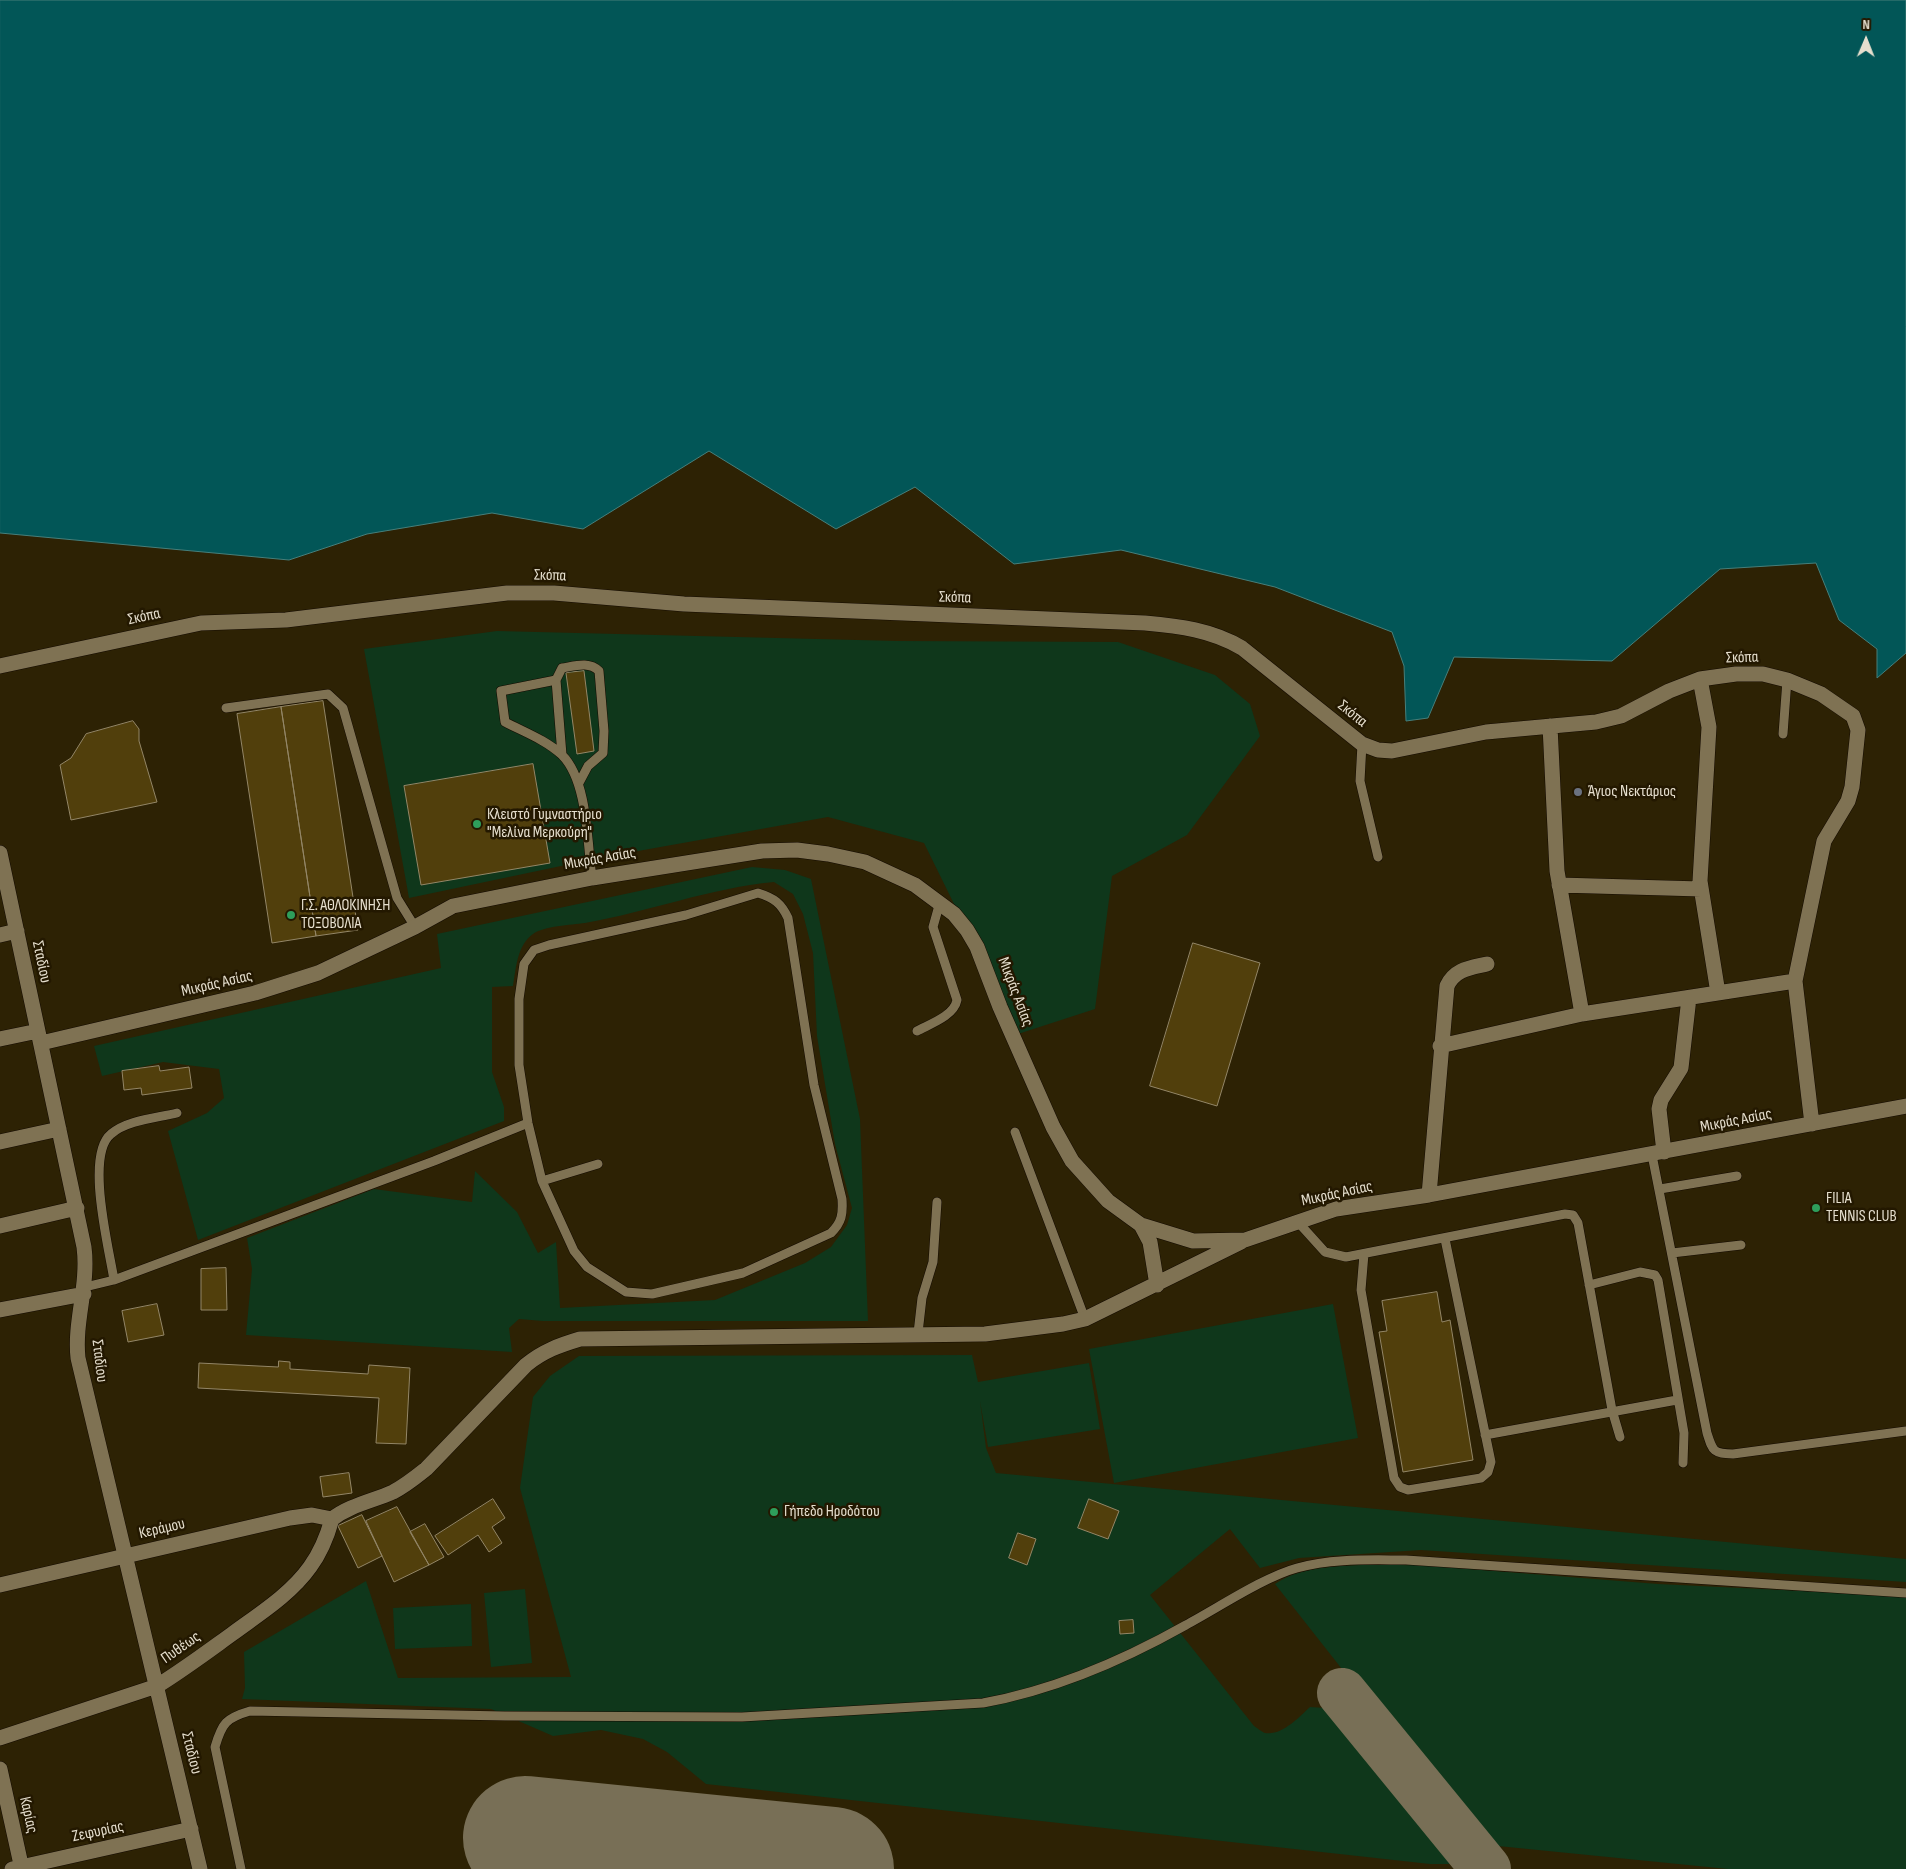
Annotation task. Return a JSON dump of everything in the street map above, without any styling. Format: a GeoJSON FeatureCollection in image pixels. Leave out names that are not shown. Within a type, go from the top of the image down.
{"type":"FeatureCollection","features":[{"type":"Feature","properties":{"kind":"street","name":"Σκόπα"},"geometry":{"type":"LineString","coordinates":[[0,666],[201,623],[286,620],[507,593],[554,593],[684,604],[851,612],[1145,623],[1196,629],[1229,640],[1254,655],[1362,744],[1378,750],[1392,751],[1486,732],[1596,722],[1621,716],[1669,691],[1700,679],[1763,674],[1787,680],[1821,694],[1853,716],[1858,730],[1852,787],[1848,801],[1824,841],[1795,981]]}},
{"type":"Feature","properties":{"kind":"street"},"geometry":{"type":"LineString","coordinates":[[1700,679],[1709,728],[1701,889],[1718,993]]}},
{"type":"Feature","properties":{"kind":"street"},"geometry":{"type":"LineString","coordinates":[[1550,726],[1559,884],[1582,1014]]}},
{"type":"Feature","properties":{"kind":"street","name":"Μικράς Ασίας"},"geometry":{"type":"LineString","coordinates":[[0,1039],[40,1037],[256,993],[318,972],[415,928],[453,906],[592,878],[762,851],[797,850],[865,862],[915,885],[940,902],[968,930],[978,947],[1000,1007],[1053,1127],[1072,1161],[1108,1201],[1141,1225],[1192,1241],[1245,1240],[1336,1209],[1428,1195],[1658,1154],[1906,1106]]}},
{"type":"Feature","properties":{"kind":"street","name":"Σταδίου"},"geometry":{"type":"LineString","coordinates":[[0,853],[77,1208],[86,1260],[78,1338],[78,1358],[200,1869]]}},
{"type":"Feature","properties":{"kind":"street"},"geometry":{"type":"LineString","coordinates":[[1559,884],[1701,889]]}},
{"type":"Feature","properties":{"kind":"street"},"geometry":{"type":"LineString","coordinates":[[0,935],[17,931]]}},
{"type":"Feature","properties":{"kind":"street"},"geometry":{"type":"LineString","coordinates":[[1428,1195],[1440,1046],[1447,986],[1450,978],[1460,970],[1487,964]]}},
{"type":"Feature","properties":{"kind":"street"},"geometry":{"type":"LineString","coordinates":[[1440,1046],[1582,1014],[1795,981],[1812,1124]]}},
{"type":"Feature","properties":{"kind":"street"},"geometry":{"type":"LineString","coordinates":[[1658,1154],[1658,1109],[1661,1100],[1681,1068],[1689,998]]}},
{"type":"Feature","properties":{"kind":"street"},"geometry":{"type":"LineString","coordinates":[[0,1142],[59,1129]]}},
{"type":"Feature","properties":{"kind":"street"},"geometry":{"type":"LineString","coordinates":[[0,1226],[77,1208]]}},
{"type":"Feature","properties":{"kind":"street"},"geometry":{"type":"LineString","coordinates":[[1141,1225],[1150,1242],[1157,1285]]}},
{"type":"Feature","properties":{"kind":"street"},"geometry":{"type":"LineString","coordinates":[[332,1519],[342,1511],[394,1492],[412,1480],[426,1469],[526,1365],[541,1352],[560,1345],[580,1339],[918,1333],[985,1334],[1064,1324],[1085,1318],[1157,1285],[1245,1240]]}},
{"type":"Feature","properties":{"kind":"street"},"geometry":{"type":"LineString","coordinates":[[0,1310],[84,1290]]}},
{"type":"Feature","properties":{"kind":"street","name":"Κεράμου"},"geometry":{"type":"LineString","coordinates":[[0,1585],[304,1515],[332,1519]]}},
{"type":"Feature","properties":{"kind":"street","name":"Πυθέως"},"geometry":{"type":"LineString","coordinates":[[0,1738],[156,1686],[263,1611],[291,1588],[310,1568],[326,1542],[332,1519]]}},
{"type":"Feature","properties":{"kind":"street","name":"Καρίας"},"geometry":{"type":"LineString","coordinates":[[0,1769],[19,1868]]}},
{"type":"Feature","properties":{"kind":"street","name":"Ζεφυρίας"},"geometry":{"type":"LineString","coordinates":[[19,1868],[191,1830]]}},
{"type":"Feature","properties":{"kind":"lane"},"geometry":{"type":"LineString","coordinates":[[562,755],[556,680],[562,668],[580,665],[594,666],[599,671],[604,731],[603,753],[588,766],[579,784]]}},
{"type":"Feature","properties":{"kind":"lane"},"geometry":{"type":"LineString","coordinates":[[556,680],[502,691],[505,722],[537,738],[562,755],[579,784],[592,878]]}},
{"type":"Feature","properties":{"kind":"lane"},"geometry":{"type":"LineString","coordinates":[[1783,734],[1787,680]]}},
{"type":"Feature","properties":{"kind":"lane"},"geometry":{"type":"LineString","coordinates":[[226,708],[328,694],[343,708],[398,898],[415,928]]}},
{"type":"Feature","properties":{"kind":"lane"},"geometry":{"type":"LineString","coordinates":[[1362,744],[1360,765],[1362,790],[1378,857]]}},
{"type":"Feature","properties":{"kind":"lane"},"geometry":{"type":"LineString","coordinates":[[758,893],[773,898],[782,906],[788,918],[814,1085],[842,1199],[843,1215],[839,1225],[831,1234],[742,1273],[652,1294],[626,1292],[592,1272],[574,1251],[542,1181],[528,1123],[518,1058],[519,999],[524,964],[534,950],[686,914],[758,893]]}},
{"type":"Feature","properties":{"kind":"lane"},"geometry":{"type":"LineString","coordinates":[[917,1031],[947,1015],[956,1006],[957,1000],[932,927],[940,902]]}},
{"type":"Feature","properties":{"kind":"lane"},"geometry":{"type":"LineString","coordinates":[[114,1280],[97,1173],[101,1148],[111,1134],[124,1126],[176,1113]]}},
{"type":"Feature","properties":{"kind":"lane"},"geometry":{"type":"LineString","coordinates":[[84,1290],[434,1161],[528,1123]]}},
{"type":"Feature","properties":{"kind":"lane"},"geometry":{"type":"LineString","coordinates":[[1014,1132],[1085,1318]]}},
{"type":"Feature","properties":{"kind":"lane"},"geometry":{"type":"LineString","coordinates":[[1658,1154],[1660,1189],[1707,1433],[1713,1450],[1718,1453],[1733,1454],[1906,1431]]}},
{"type":"Feature","properties":{"kind":"lane"},"geometry":{"type":"LineString","coordinates":[[542,1181],[598,1164]]}},
{"type":"Feature","properties":{"kind":"lane"},"geometry":{"type":"LineString","coordinates":[[1660,1189],[1737,1176]]}},
{"type":"Feature","properties":{"kind":"lane"},"geometry":{"type":"LineString","coordinates":[[918,1333],[922,1298],[933,1262],[937,1202]]}},
{"type":"Feature","properties":{"kind":"lane"},"geometry":{"type":"LineString","coordinates":[[1297,1221],[1325,1252],[1346,1257],[1565,1214],[1573,1215],[1578,1223],[1612,1410],[1620,1438]]}},
{"type":"Feature","properties":{"kind":"lane"},"geometry":{"type":"LineString","coordinates":[[1364,1254],[1361,1290],[1394,1478],[1400,1487],[1408,1490],[1481,1478],[1488,1472],[1491,1462],[1445,1239]]}},
{"type":"Feature","properties":{"kind":"lane"},"geometry":{"type":"LineString","coordinates":[[1672,1253],[1741,1245]]}},
{"type":"Feature","properties":{"kind":"lane"},"geometry":{"type":"LineString","coordinates":[[1589,1286],[1640,1272],[1655,1275],[1658,1280],[1684,1433],[1683,1463]]}},
{"type":"Feature","properties":{"kind":"lane"},"geometry":{"type":"LineString","coordinates":[[1485,1434],[1612,1410],[1678,1400]]}},
{"type":"Feature","properties":{"kind":"lane"},"geometry":{"type":"LineString","coordinates":[[241,1869],[215,1747],[220,1729],[232,1716],[250,1711],[505,1716],[742,1717],[982,1703],[1020,1696],[1074,1680],[1167,1636],[1275,1576],[1296,1568],[1351,1561],[1406,1560],[1906,1593]]}},
{"type":"Feature","properties":{"kind":"green space"},"geometry":{"type":"Polygon","coordinates":[[[497,631],[897,641],[1118,642],[1215,675],[1250,704],[1260,736],[1187,835],[1112,876],[1095,1009],[1018,1034],[924,843],[828,817],[599,858],[409,898],[364,649],[497,631]]]}},
{"type":"Feature","properties":{"kind":"green space"},"geometry":{"type":"Polygon","coordinates":[[[752,867],[785,870],[811,879],[860,1119],[868,1321],[543,1321],[519,1319],[509,1328],[512,1352],[246,1335],[252,1269],[247,1238],[374,1189],[472,1202],[475,1171],[517,1212],[538,1253],[556,1242],[560,1308],[715,1300],[805,1263],[831,1247],[847,1225],[852,1208],[835,1144],[817,1036],[813,953],[803,914],[793,894],[774,882],[726,889],[609,918],[538,931],[533,934],[520,951],[513,986],[492,987],[492,1072],[504,1107],[504,1121],[198,1240],[168,1131],[207,1113],[224,1098],[219,1069],[163,1062],[102,1076],[94,1046],[441,968],[437,934],[752,867]]]}},
{"type":"Feature","properties":{"kind":"green space"},"geometry":{"type":"Polygon","coordinates":[[[1333,1304],[1358,1438],[1114,1483],[1089,1349],[1333,1304]]]}},
{"type":"Feature","properties":{"kind":"green space"},"geometry":{"type":"Polygon","coordinates":[[[972,1355],[978,1382],[1089,1363],[1100,1429],[988,1447],[980,1401],[986,1448],[996,1473],[1906,1559],[1906,1582],[1421,1550],[1299,1558],[1260,1568],[1230,1529],[1150,1595],[1254,1726],[1261,1731],[1265,1733],[1278,1732],[1310,1707],[1325,1708],[1342,1719],[1456,1864],[1430,1864],[706,1784],[667,1752],[643,1739],[601,1730],[553,1736],[491,1709],[242,1699],[245,1688],[244,1652],[366,1581],[398,1678],[571,1677],[520,1488],[533,1397],[550,1376],[579,1356],[972,1355]]]}},
{"type":"Feature","properties":{"kind":"green space"},"geometry":{"type":"Polygon","coordinates":[[[1363,1565],[1418,1565],[1658,1584],[1906,1596],[1906,1869],[1728,1869],[1488,1845],[1386,1725],[1275,1584],[1289,1576],[1324,1568],[1363,1565]]]}},
{"type":"Feature","properties":{"kind":"green space"},"geometry":{"type":"Polygon","coordinates":[[[525,1589],[532,1663],[491,1667],[484,1593],[525,1589]]]}},
{"type":"Feature","properties":{"kind":"green space"},"geometry":{"type":"Polygon","coordinates":[[[471,1604],[472,1646],[395,1649],[393,1608],[471,1604]]]}},
{"type":"Feature","properties":{"kind":"water"},"geometry":{"type":"Polygon","coordinates":[[[0,0],[1906,0],[1906,653],[1877,678],[1877,649],[1839,620],[1816,563],[1720,569],[1612,661],[1454,657],[1428,718],[1406,721],[1404,666],[1392,632],[1275,587],[1121,550],[1014,564],[915,487],[836,529],[709,451],[583,529],[492,513],[367,534],[289,560],[0,533],[0,0]]]}},
{"type":"Feature","properties":{"kind":"building"},"geometry":{"type":"Polygon","coordinates":[[[584,671],[594,751],[577,754],[566,673],[584,671]]]}},
{"type":"Feature","properties":{"kind":"building"},"geometry":{"type":"Polygon","coordinates":[[[323,701],[358,930],[316,936],[281,707],[323,701]]]}},
{"type":"Feature","properties":{"kind":"building"},"geometry":{"type":"Polygon","coordinates":[[[281,707],[316,936],[272,943],[237,714],[281,707]]]}},
{"type":"Feature","properties":{"kind":"building"},"geometry":{"type":"Polygon","coordinates":[[[133,721],[139,729],[139,741],[157,802],[71,820],[60,765],[71,758],[86,734],[133,721]]]}},
{"type":"Feature","properties":{"kind":"building","name":"Κλειστό Γυμναστήριο \"Μελίνα Μερκούρη\""},"geometry":{"type":"Polygon","coordinates":[[[533,764],[550,863],[421,885],[404,786],[533,764]]]}},
{"type":"Feature","properties":{"kind":"building"},"geometry":{"type":"Polygon","coordinates":[[[1193,943],[1260,963],[1217,1106],[1150,1086],[1193,943]]]}},
{"type":"Feature","properties":{"kind":"building"},"geometry":{"type":"Polygon","coordinates":[[[159,1066],[160,1071],[189,1067],[192,1088],[142,1095],[141,1088],[124,1090],[122,1071],[159,1066]]]}},
{"type":"Feature","properties":{"kind":"building"},"geometry":{"type":"Polygon","coordinates":[[[226,1268],[227,1310],[201,1310],[201,1269],[226,1268]]]}},
{"type":"Feature","properties":{"kind":"building"},"geometry":{"type":"Polygon","coordinates":[[[1437,1292],[1442,1322],[1450,1320],[1473,1460],[1403,1472],[1379,1332],[1387,1331],[1382,1301],[1437,1292]]]}},
{"type":"Feature","properties":{"kind":"building"},"geometry":{"type":"Polygon","coordinates":[[[157,1304],[164,1335],[128,1342],[122,1311],[157,1304]]]}},
{"type":"Feature","properties":{"kind":"building"},"geometry":{"type":"Polygon","coordinates":[[[279,1361],[290,1362],[290,1369],[368,1374],[369,1365],[410,1368],[406,1444],[376,1443],[379,1398],[198,1388],[199,1363],[278,1367],[279,1361]]]}},
{"type":"Feature","properties":{"kind":"building"},"geometry":{"type":"Polygon","coordinates":[[[349,1473],[352,1493],[323,1497],[320,1477],[349,1473]]]}},
{"type":"Feature","properties":{"kind":"building"},"geometry":{"type":"Polygon","coordinates":[[[493,1499],[505,1518],[492,1527],[502,1543],[489,1552],[478,1535],[448,1555],[435,1536],[493,1499]]]}},
{"type":"Feature","properties":{"kind":"building"},"geometry":{"type":"Polygon","coordinates":[[[1089,1499],[1119,1511],[1108,1539],[1078,1528],[1089,1499]]]}},
{"type":"Feature","properties":{"kind":"building"},"geometry":{"type":"Polygon","coordinates":[[[397,1507],[429,1565],[394,1582],[366,1521],[397,1507]]]}},
{"type":"Feature","properties":{"kind":"building"},"geometry":{"type":"Polygon","coordinates":[[[362,1515],[382,1556],[358,1568],[338,1526],[362,1515]]]}},
{"type":"Feature","properties":{"kind":"building"},"geometry":{"type":"Polygon","coordinates":[[[425,1524],[444,1557],[429,1565],[410,1532],[425,1524]]]}},
{"type":"Feature","properties":{"kind":"building"},"geometry":{"type":"Polygon","coordinates":[[[1018,1533],[1036,1539],[1027,1565],[1009,1558],[1018,1533]]]}},
{"type":"Feature","properties":{"kind":"building"},"geometry":{"type":"Polygon","coordinates":[[[1133,1620],[1134,1633],[1120,1634],[1119,1621],[1133,1620]]]}},
{"type":"Feature","properties":{"kind":"taxiway"},"geometry":{"type":"LineString","coordinates":[[1342,1693],[1486,1869]]}},
{"type":"Feature","properties":{"kind":"runway"},"geometry":{"type":"LineString","coordinates":[[525,1838],[832,1869]]}},
{"type":"Feature","properties":{"kind":"place","name":"Άγιος Νεκτάριος"},"geometry":{"type":"Point","coordinates":[1578,792]}},
{"type":"Feature","properties":{"kind":"place","name":"Κλειστό Γυμναστήριο \"Μελίνα Μερκούρη\""},"geometry":{"type":"Point","coordinates":[477,824]}},
{"type":"Feature","properties":{"kind":"place","name":"Γ.Σ. ΑΘΛΟΚΙΝΗΣΗ ΤΟΞΟΒΟΛΙΑ"},"geometry":{"type":"Point","coordinates":[291,915]}},
{"type":"Feature","properties":{"kind":"place","name":"FILIA TENNIS CLUB"},"geometry":{"type":"Point","coordinates":[1816,1208]}},
{"type":"Feature","properties":{"kind":"place","name":"Γήπεδο Ηροδότου"},"geometry":{"type":"Point","coordinates":[774,1512]}}]}
